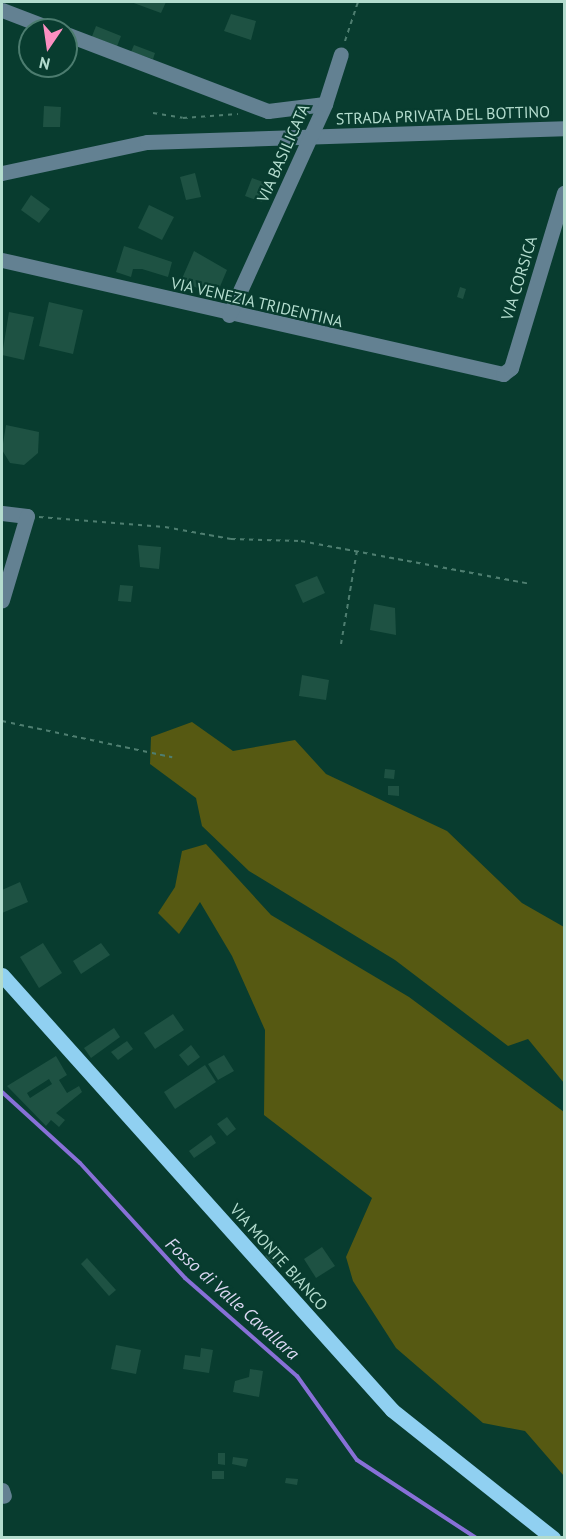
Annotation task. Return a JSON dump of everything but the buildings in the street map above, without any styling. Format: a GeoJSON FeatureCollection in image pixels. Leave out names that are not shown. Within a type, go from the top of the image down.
{"type":"FeatureCollection","features":[{"type":"Feature","properties":{"kind":"main road","name":"VIA MONTE BIANCO"},"geometry":{"type":"LineString","coordinates":[[2,975],[392,1410],[553,1538]]}},
{"type":"Feature","properties":{"kind":"street"},"geometry":{"type":"LineString","coordinates":[[2,10],[23,18]]}},
{"type":"Feature","properties":{"kind":"street"},"geometry":{"type":"LineString","coordinates":[[78,39],[268,111],[325,104]]}},
{"type":"Feature","properties":{"kind":"street","name":"VIA BASILICATA"},"geometry":{"type":"LineString","coordinates":[[229,315],[325,104],[341,54]]}},
{"type":"Feature","properties":{"kind":"street","name":"STRADA PRIVATA DEL BOTTINO"},"geometry":{"type":"LineString","coordinates":[[2,172],[134,144],[564,128]]}},
{"type":"Feature","properties":{"kind":"street","name":"VIA CORSICA"},"geometry":{"type":"LineString","coordinates":[[506,373],[564,193]]}},
{"type":"Feature","properties":{"kind":"street","name":"VIA VENEZIA TRIDENTINA"},"geometry":{"type":"LineString","coordinates":[[2,260],[229,315],[506,373]]}},
{"type":"Feature","properties":{"kind":"street"},"geometry":{"type":"LineString","coordinates":[[2,513],[27,516],[2,600]]}},
{"type":"Feature","properties":{"kind":"path"},"geometry":{"type":"LineString","coordinates":[[341,54],[358,2]]}},
{"type":"Feature","properties":{"kind":"path"},"geometry":{"type":"LineString","coordinates":[[153,113],[183,118],[244,113]]}},
{"type":"Feature","properties":{"kind":"path"},"geometry":{"type":"LineString","coordinates":[[27,516],[357,550],[530,584]]}},
{"type":"Feature","properties":{"kind":"path"},"geometry":{"type":"LineString","coordinates":[[341,644],[357,550]]}},
{"type":"Feature","properties":{"kind":"path"},"geometry":{"type":"LineString","coordinates":[[2,721],[172,757]]}},
{"type":"Feature","properties":{"kind":"shaded area"},"geometry":{"type":"Polygon","coordinates":[[[192,722],[233,751],[295,740],[326,774],[447,831],[522,903],[564,927],[564,1083],[528,1039],[508,1046],[395,960],[249,871],[202,826],[196,798],[150,764],[151,737],[192,722]]]}},
{"type":"Feature","properties":{"kind":"shaded area"},"geometry":{"type":"Polygon","coordinates":[[[206,844],[271,915],[409,997],[564,1112],[564,1476],[525,1431],[483,1423],[396,1348],[353,1281],[346,1257],[372,1198],[264,1115],[265,1030],[232,956],[200,902],[179,934],[158,913],[175,887],[182,851],[206,844]]]}},
{"type":"Feature","properties":{"kind":"waterway","name":"Fosso di Valle Cavallara"},"geometry":{"type":"LineString","coordinates":[[2,1092],[80,1163],[185,1278],[297,1376],[357,1460],[476,1538]]}}]}
